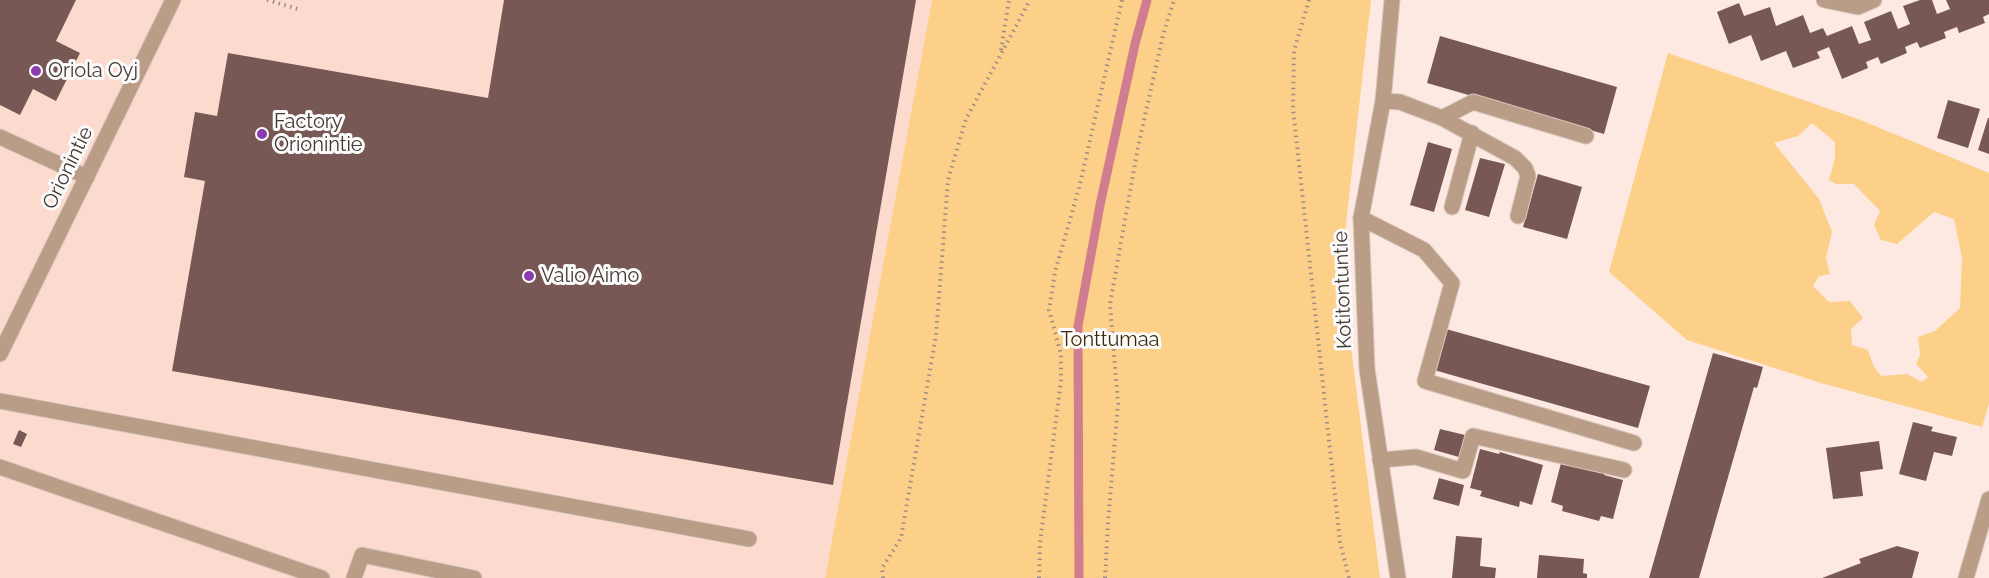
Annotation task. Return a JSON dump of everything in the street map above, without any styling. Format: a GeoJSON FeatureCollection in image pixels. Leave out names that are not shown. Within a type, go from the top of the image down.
{"type":"FeatureCollection","features":[{"type":"Feature","properties":{"kind":"street","name":"Orionintie"},"geometry":{"type":"LineString","coordinates":[[0,354],[173,0]]}},
{"type":"Feature","properties":{"kind":"street","name":"Kotitontuntie"},"geometry":{"type":"LineString","coordinates":[[1392,0],[1383,101],[1361,218],[1367,369],[1398,578]]}},
{"type":"Feature","properties":{"kind":"street"},"geometry":{"type":"LineString","coordinates":[[1824,0],[1858,7],[1874,0]]}},
{"type":"Feature","properties":{"kind":"street"},"geometry":{"type":"LineString","coordinates":[[1383,101],[1400,102],[1443,118],[1515,158],[1525,168],[1528,176],[1518,216]]}},
{"type":"Feature","properties":{"kind":"street"},"geometry":{"type":"LineString","coordinates":[[1443,118],[1473,102],[1586,136]]}},
{"type":"Feature","properties":{"kind":"street"},"geometry":{"type":"LineString","coordinates":[[1452,207],[1472,133]]}},
{"type":"Feature","properties":{"kind":"street"},"geometry":{"type":"LineString","coordinates":[[0,137],[87,177]]}},
{"type":"Feature","properties":{"kind":"street"},"geometry":{"type":"LineString","coordinates":[[1361,218],[1424,250],[1452,283],[1425,381],[1635,443]]}},
{"type":"Feature","properties":{"kind":"street"},"geometry":{"type":"LineString","coordinates":[[0,401],[749,539]]}},
{"type":"Feature","properties":{"kind":"street"},"geometry":{"type":"LineString","coordinates":[[1380,460],[1416,457],[1462,471],[1473,436],[1624,470]]}},
{"type":"Feature","properties":{"kind":"street"},"geometry":{"type":"LineString","coordinates":[[0,467],[322,578]]}},
{"type":"Feature","properties":{"kind":"street"},"geometry":{"type":"LineString","coordinates":[[1966,578],[1989,499]]}},
{"type":"Feature","properties":{"kind":"street"},"geometry":{"type":"LineString","coordinates":[[354,578],[362,555],[474,578]]}},
{"type":"Feature","properties":{"kind":"path"},"geometry":{"type":"LineString","coordinates":[[267,0],[298,9]]}},
{"type":"Feature","properties":{"kind":"path"},"geometry":{"type":"LineString","coordinates":[[1001,54],[1009,0]]}},
{"type":"Feature","properties":{"kind":"path"},"geometry":{"type":"LineString","coordinates":[[883,578],[882,568],[902,538],[936,335],[948,180],[966,119],[1030,0]]}},
{"type":"Feature","properties":{"kind":"path"},"geometry":{"type":"LineString","coordinates":[[1039,578],[1040,543],[1061,381],[1061,354],[1049,310],[1056,272],[1082,178],[1122,0]]}},
{"type":"Feature","properties":{"kind":"path"},"geometry":{"type":"LineString","coordinates":[[1106,578],[1108,522],[1118,404],[1110,303],[1138,147],[1163,35],[1174,0]]}},
{"type":"Feature","properties":{"kind":"path"},"geometry":{"type":"LineString","coordinates":[[1309,0],[1294,50],[1293,108],[1341,542],[1349,578]]}},
{"type":"Feature","properties":{"kind":"shaded area"},"geometry":{"type":"Polygon","coordinates":[[[0,0],[932,0],[825,578],[0,578],[0,0]]]}},
{"type":"Feature","properties":{"kind":"green space","name":"Tonttumaa"},"geometry":{"type":"Polygon","coordinates":[[[932,0],[1371,0],[1346,224],[1345,299],[1380,578],[825,578],[932,0]]]}},
{"type":"Feature","properties":{"kind":"green space"},"geometry":{"type":"Polygon","coordinates":[[[1668,53],[1858,119],[1989,173],[1989,403],[1982,427],[1821,383],[1687,340],[1609,272],[1668,53]],[[1812,123],[1798,136],[1774,143],[1819,199],[1832,232],[1826,258],[1830,274],[1819,276],[1813,286],[1829,302],[1850,301],[1863,318],[1851,329],[1852,345],[1868,350],[1874,367],[1881,376],[1907,374],[1922,382],[1928,377],[1916,364],[1920,355],[1918,337],[1935,331],[1960,308],[1962,258],[1954,219],[1934,212],[1897,244],[1881,240],[1874,225],[1880,211],[1854,184],[1836,184],[1829,180],[1835,158],[1835,142],[1812,123]]]}},
{"type":"Feature","properties":{"kind":"building","name":"Oriola Oyj"},"geometry":{"type":"Polygon","coordinates":[[[0,0],[76,0],[56,41],[80,53],[56,101],[33,89],[20,115],[0,105],[0,0]]]}},
{"type":"Feature","properties":{"kind":"building","name":"Valio Aimo"},"geometry":{"type":"Polygon","coordinates":[[[504,0],[916,0],[833,485],[172,371],[205,181],[184,177],[195,112],[217,116],[228,53],[488,98],[504,0]]]}},
{"type":"Feature","properties":{"kind":"building"},"geometry":{"type":"Polygon","coordinates":[[[1920,0],[1932,0],[1937,14],[1950,9],[1946,0],[1989,0],[1989,14],[1983,17],[1985,23],[1959,33],[1957,27],[1944,32],[1946,38],[1920,48],[1917,42],[1905,47],[1907,53],[1881,64],[1878,57],[1866,62],[1868,68],[1842,79],[1829,47],[1817,52],[1820,58],[1793,68],[1786,51],[1761,61],[1751,35],[1729,44],[1717,12],[1739,3],[1744,16],[1770,7],[1776,26],[1803,15],[1810,33],[1823,28],[1827,36],[1852,26],[1859,44],[1871,40],[1864,22],[1891,11],[1898,29],[1910,24],[1903,6],[1920,0]]]}},
{"type":"Feature","properties":{"kind":"building"},"geometry":{"type":"Polygon","coordinates":[[[1440,36],[1617,87],[1604,134],[1427,83],[1440,36]]]}},
{"type":"Feature","properties":{"kind":"building"},"geometry":{"type":"Polygon","coordinates":[[[1948,100],[1980,109],[1968,148],[1937,138],[1948,100]]]}},
{"type":"Feature","properties":{"kind":"building"},"geometry":{"type":"Polygon","coordinates":[[[1989,118],[1989,154],[1978,150],[1989,118]]]}},
{"type":"Feature","properties":{"kind":"building"},"geometry":{"type":"Polygon","coordinates":[[[1428,142],[1452,149],[1434,212],[1410,205],[1428,142]]]}},
{"type":"Feature","properties":{"kind":"building"},"geometry":{"type":"Polygon","coordinates":[[[1480,158],[1505,164],[1489,217],[1465,210],[1480,158]]]}},
{"type":"Feature","properties":{"kind":"building"},"geometry":{"type":"Polygon","coordinates":[[[1538,174],[1582,187],[1567,239],[1523,227],[1538,174]]]}},
{"type":"Feature","properties":{"kind":"building"},"geometry":{"type":"Polygon","coordinates":[[[1446,329],[1650,386],[1638,428],[1434,370],[1446,329]]]}},
{"type":"Feature","properties":{"kind":"building"},"geometry":{"type":"Polygon","coordinates":[[[1713,353],[1763,367],[1757,388],[1754,387],[1699,578],[1649,578],[1713,353]]]}},
{"type":"Feature","properties":{"kind":"building"},"geometry":{"type":"Polygon","coordinates":[[[1913,422],[1933,427],[1931,431],[1957,437],[1952,456],[1934,452],[1926,481],[1899,474],[1913,422]]]}},
{"type":"Feature","properties":{"kind":"building"},"geometry":{"type":"Polygon","coordinates":[[[1440,429],[1465,435],[1459,457],[1434,450],[1440,429]]]}},
{"type":"Feature","properties":{"kind":"building"},"geometry":{"type":"Polygon","coordinates":[[[19,430],[27,434],[21,447],[13,444],[19,430]]]}},
{"type":"Feature","properties":{"kind":"building"},"geometry":{"type":"Polygon","coordinates":[[[1879,441],[1883,469],[1860,472],[1863,496],[1833,499],[1826,448],[1879,441]]]}},
{"type":"Feature","properties":{"kind":"building"},"geometry":{"type":"Polygon","coordinates":[[[1480,449],[1499,454],[1500,452],[1543,465],[1532,505],[1520,501],[1519,507],[1480,496],[1482,491],[1470,488],[1480,449]]]}},
{"type":"Feature","properties":{"kind":"building"},"geometry":{"type":"Polygon","coordinates":[[[1561,463],[1605,472],[1604,475],[1623,480],[1613,519],[1601,516],[1599,521],[1562,511],[1563,506],[1551,502],[1561,463]]]}},
{"type":"Feature","properties":{"kind":"building"},"geometry":{"type":"Polygon","coordinates":[[[1439,478],[1464,485],[1459,506],[1433,499],[1439,478]]]}},
{"type":"Feature","properties":{"kind":"building"},"geometry":{"type":"Polygon","coordinates":[[[1456,536],[1482,538],[1480,566],[1496,568],[1495,578],[1452,578],[1456,536]]]}},
{"type":"Feature","properties":{"kind":"building"},"geometry":{"type":"Polygon","coordinates":[[[1897,546],[1919,552],[1912,578],[1822,578],[1861,563],[1859,559],[1897,546]]]}},
{"type":"Feature","properties":{"kind":"building"},"geometry":{"type":"Polygon","coordinates":[[[1539,555],[1584,559],[1583,573],[1587,574],[1587,578],[1537,578],[1539,555]]]}},
{"type":"Feature","properties":{"kind":"waterway"},"geometry":{"type":"LineString","coordinates":[[1079,578],[1078,326],[1100,205],[1135,44],[1147,0]]}},
{"type":"Feature","properties":{"kind":"place","name":"Oriola Oyj"},"geometry":{"type":"Point","coordinates":[36,71]}},
{"type":"Feature","properties":{"kind":"place","name":"Factory Orionintie"},"geometry":{"type":"Point","coordinates":[262,134]}},
{"type":"Feature","properties":{"kind":"place","name":"Valio Aimo"},"geometry":{"type":"Point","coordinates":[529,276]}}]}
